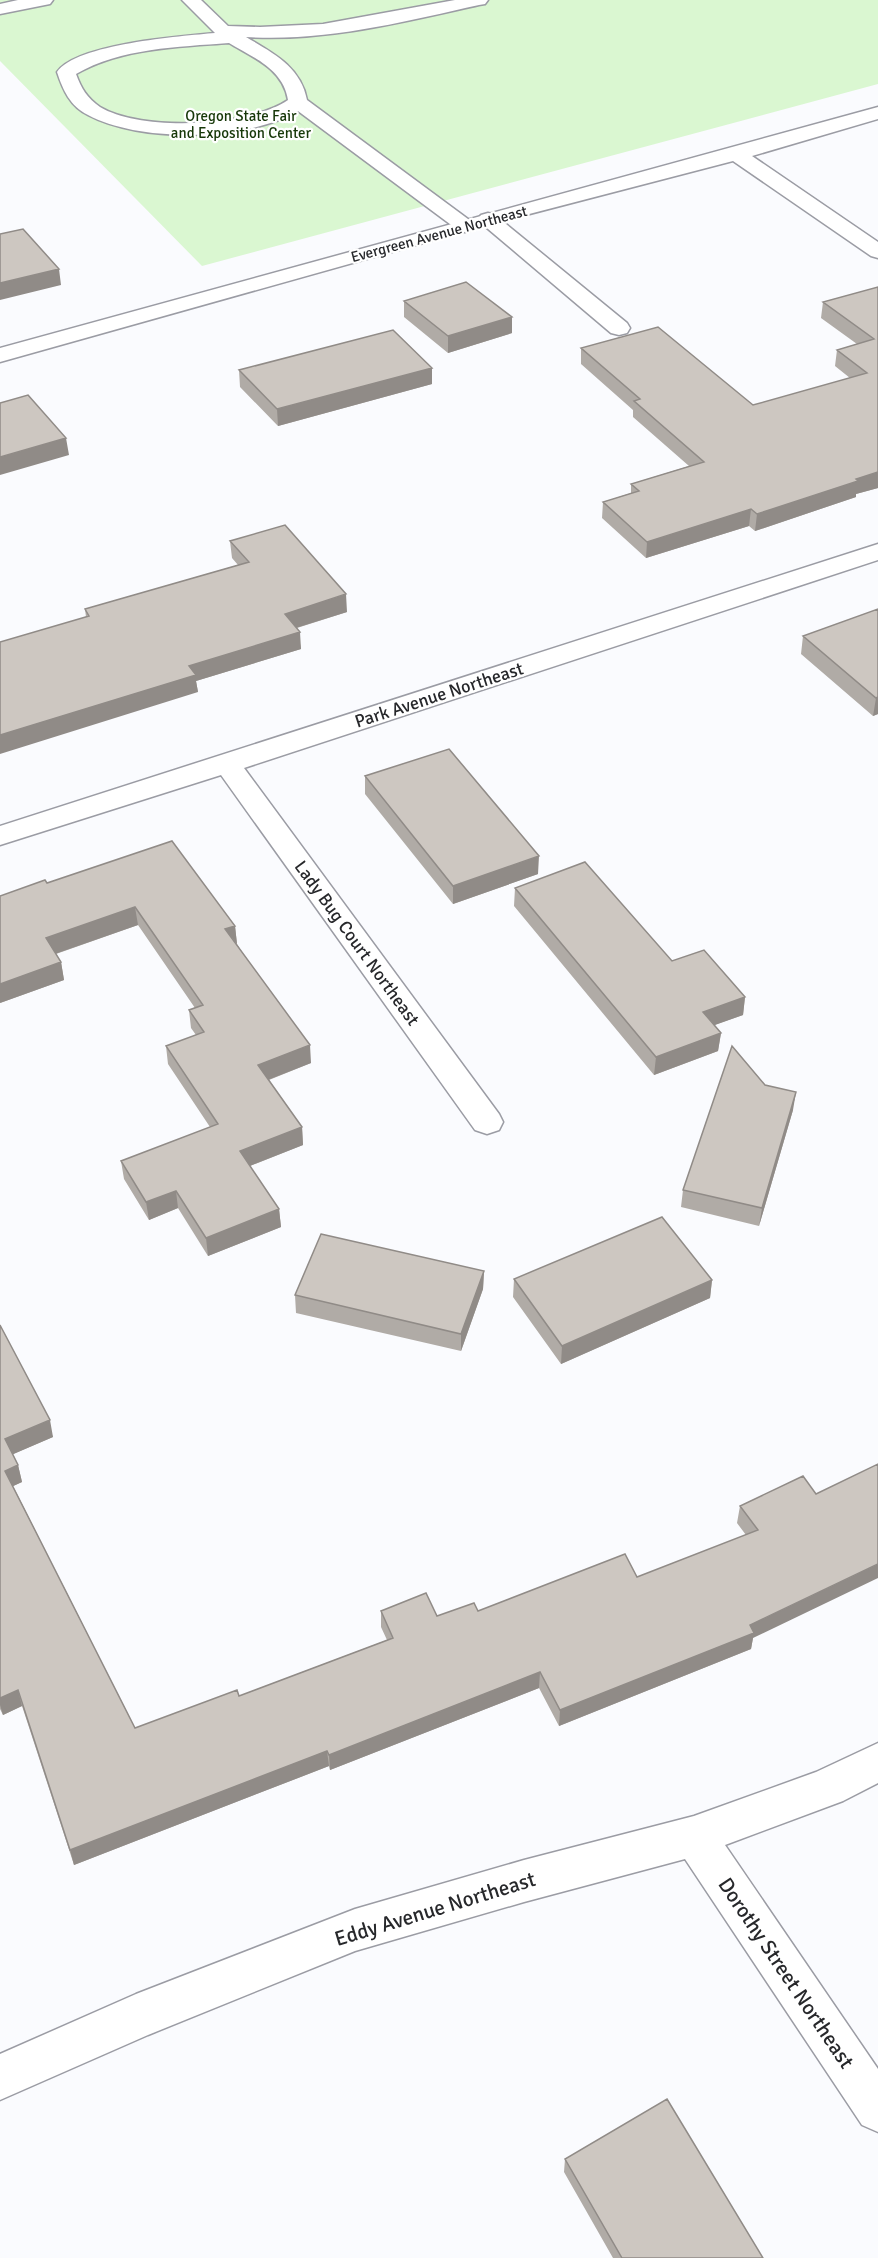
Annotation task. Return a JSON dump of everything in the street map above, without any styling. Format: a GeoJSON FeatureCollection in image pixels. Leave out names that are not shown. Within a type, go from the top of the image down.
{"type":"FeatureCollection","features":[{"type":"Feature","properties":{"kind":"street"},"geometry":{"type":"LineString","coordinates":[[0,9],[44,0]]}},
{"type":"Feature","properties":{"kind":"street"},"geometry":{"type":"LineString","coordinates":[[191,0],[227,34],[261,53],[285,73],[297,90],[298,102],[465,226]]}},
{"type":"Feature","properties":{"kind":"street"},"geometry":{"type":"LineString","coordinates":[[298,102],[286,111],[239,124],[194,128],[144,126],[111,119],[89,109],[76,98],[67,84],[66,72],[77,64],[111,53],[227,34],[340,28],[479,0]]}},
{"type":"Feature","properties":{"kind":"street","name":"Evergreen Avenue Northeast"},"geometry":{"type":"LineString","coordinates":[[0,355],[878,113]]}},
{"type":"Feature","properties":{"kind":"street"},"geometry":{"type":"LineString","coordinates":[[736,154],[878,252]]}},
{"type":"Feature","properties":{"kind":"street"},"geometry":{"type":"LineString","coordinates":[[488,219],[619,328]]}},
{"type":"Feature","properties":{"kind":"street","name":"Park Avenue Northeast"},"geometry":{"type":"LineString","coordinates":[[0,836],[878,552]]}},
{"type":"Feature","properties":{"kind":"street","name":"Lady Bug Court Northeast"},"geometry":{"type":"LineString","coordinates":[[227,764],[487,1122]]}},
{"type":"Feature","properties":{"kind":"street","name":"Eddy Avenue Northeast"},"geometry":{"type":"LineString","coordinates":[[0,2078],[136,2017],[355,1930],[694,1836],[828,1787],[878,1762]]}},
{"type":"Feature","properties":{"kind":"street","name":"Dorothy Street Northeast"},"geometry":{"type":"LineString","coordinates":[[694,1836],[878,2109]]}},
{"type":"Feature","properties":{"kind":"green space","name":"Oregon State Fair and Exposition Center"},"geometry":{"type":"Polygon","coordinates":[[[0,0],[878,0],[878,84],[202,266],[0,61],[0,0]]]}},
{"type":"Feature","properties":{"kind":"building"},"geometry":{"type":"Polygon","coordinates":[[[23,229],[59,269],[0,283],[0,234],[23,229]]]}},
{"type":"Feature","properties":{"kind":"building"},"geometry":{"type":"Polygon","coordinates":[[[466,282],[512,317],[448,336],[404,301],[466,282]]]}},
{"type":"Feature","properties":{"kind":"building"},"geometry":{"type":"Polygon","coordinates":[[[878,287],[878,472],[856,479],[858,481],[757,514],[751,509],[647,542],[603,502],[639,491],[631,484],[704,462],[634,401],[640,399],[581,348],[658,327],[753,405],[867,373],[837,350],[874,339],[823,302],[878,287]]]}},
{"type":"Feature","properties":{"kind":"building"},"geometry":{"type":"Polygon","coordinates":[[[393,330],[432,368],[277,409],[239,370],[393,330]]]}},
{"type":"Feature","properties":{"kind":"building"},"geometry":{"type":"Polygon","coordinates":[[[28,395],[66,438],[0,457],[0,403],[28,395]]]}},
{"type":"Feature","properties":{"kind":"building"},"geometry":{"type":"Polygon","coordinates":[[[285,525],[346,594],[285,614],[300,632],[189,666],[196,675],[0,735],[0,642],[89,616],[85,609],[249,562],[230,541],[285,525]]]}},
{"type":"Feature","properties":{"kind":"building"},"geometry":{"type":"Polygon","coordinates":[[[878,609],[878,697],[876,698],[803,636],[878,609]]]}},
{"type":"Feature","properties":{"kind":"building"},"geometry":{"type":"Polygon","coordinates":[[[449,749],[539,856],[453,886],[365,776],[449,749]]]}},
{"type":"Feature","properties":{"kind":"building"},"geometry":{"type":"Polygon","coordinates":[[[172,841],[235,926],[225,929],[310,1045],[258,1065],[302,1127],[240,1151],[279,1209],[206,1238],[176,1191],[146,1202],[121,1161],[218,1124],[166,1046],[204,1032],[189,1010],[203,1005],[135,907],[46,938],[61,962],[0,984],[0,896],[45,880],[47,883],[172,841]]]}},
{"type":"Feature","properties":{"kind":"building"},"geometry":{"type":"Polygon","coordinates":[[[585,862],[672,961],[704,950],[745,997],[703,1012],[721,1033],[656,1057],[515,888],[585,862]]]}},
{"type":"Feature","properties":{"kind":"building"},"geometry":{"type":"Polygon","coordinates":[[[732,1046],[765,1085],[796,1092],[762,1208],[683,1190],[732,1046]]]}},
{"type":"Feature","properties":{"kind":"building"},"geometry":{"type":"Polygon","coordinates":[[[662,1217],[712,1280],[562,1346],[514,1279],[662,1217]]]}},
{"type":"Feature","properties":{"kind":"building"},"geometry":{"type":"Polygon","coordinates":[[[321,1234],[484,1271],[461,1334],[295,1295],[321,1234]]]}},
{"type":"Feature","properties":{"kind":"building"},"geometry":{"type":"Polygon","coordinates":[[[0,1325],[50,1420],[5,1439],[18,1465],[5,1471],[135,1728],[237,1690],[239,1696],[393,1638],[381,1611],[426,1593],[437,1616],[474,1603],[478,1611],[625,1554],[637,1577],[758,1530],[740,1506],[803,1476],[816,1494],[878,1464],[878,1564],[750,1625],[754,1633],[560,1710],[540,1672],[329,1755],[327,1751],[70,1850],[18,1690],[0,1698],[0,1325]]]}},
{"type":"Feature","properties":{"kind":"building"},"geometry":{"type":"Polygon","coordinates":[[[667,2099],[763,2258],[622,2258],[565,2159],[667,2099]]]}}]}
